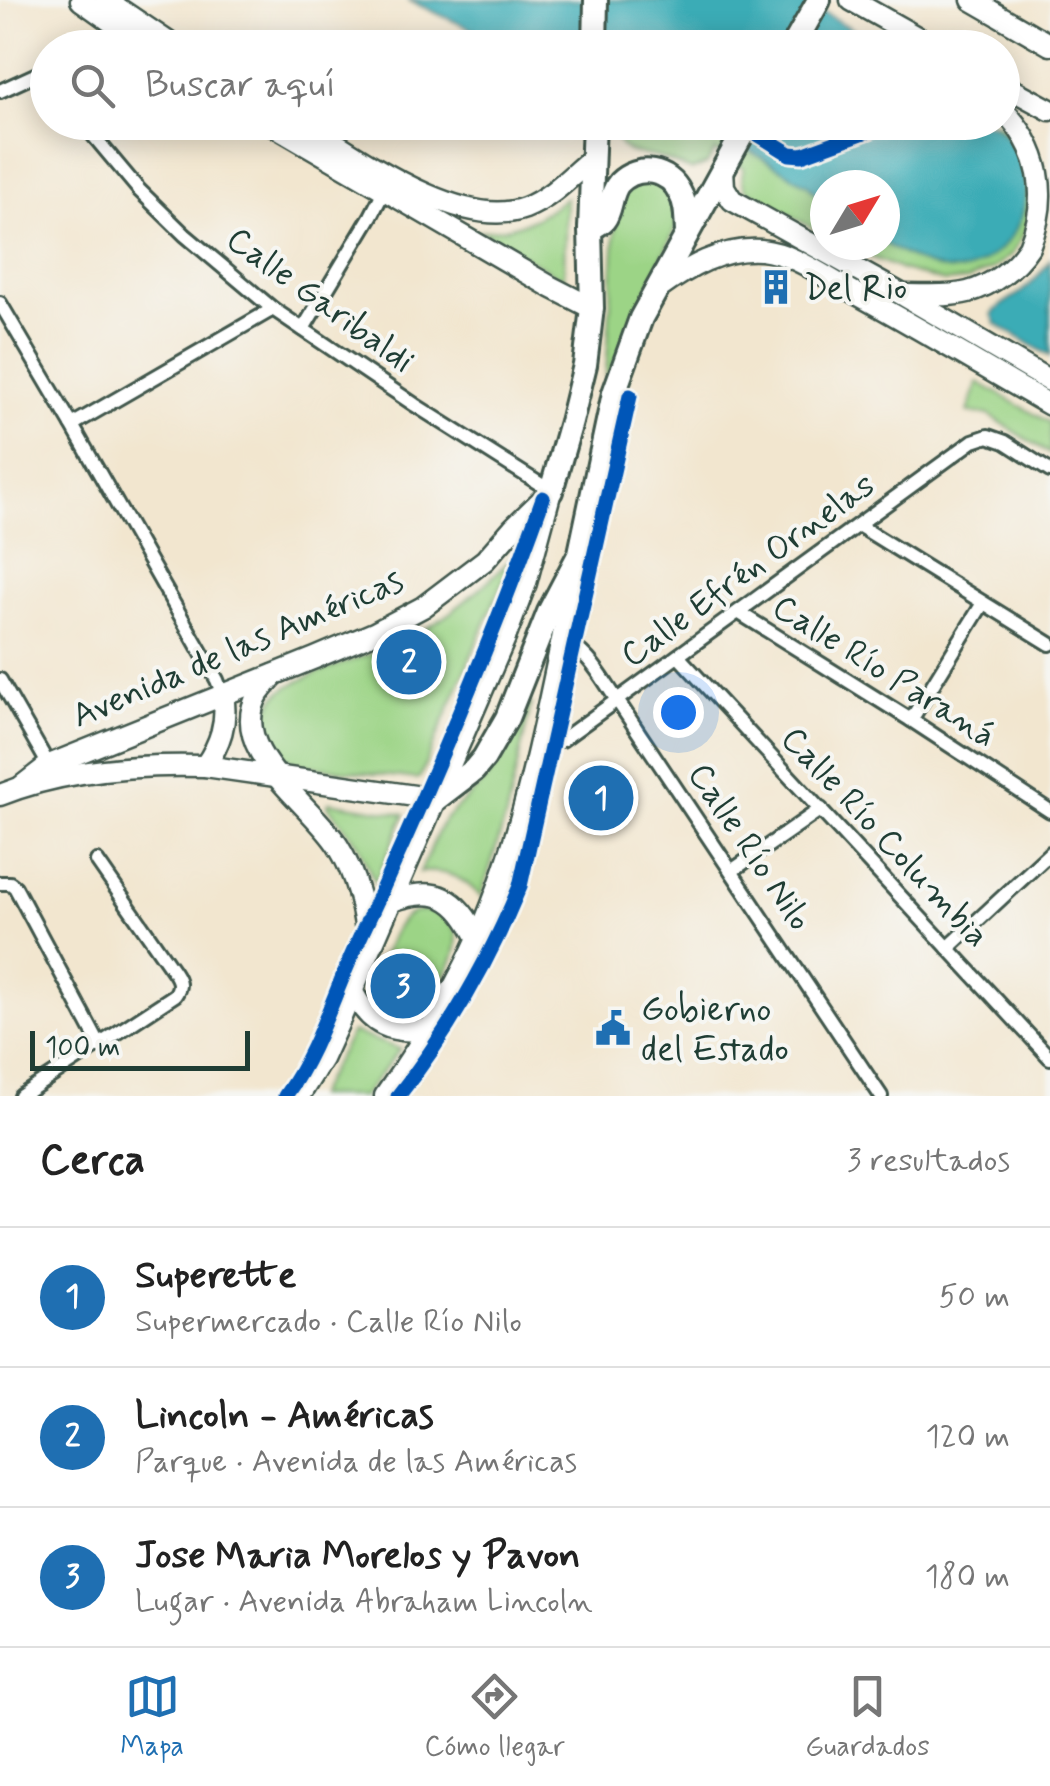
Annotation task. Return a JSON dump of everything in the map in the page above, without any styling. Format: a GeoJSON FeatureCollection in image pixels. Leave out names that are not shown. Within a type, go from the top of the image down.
{"type":"FeatureCollection","features":[{"type":"Feature","properties":{"kind":"highway"},"geometry":{"type":"LineString","coordinates":[[595,30],[596,0]]}},
{"type":"Feature","properties":{"kind":"highway"},"geometry":{"type":"LineString","coordinates":[[802,30],[819,0]]}},
{"type":"Feature","properties":{"kind":"highway"},"geometry":{"type":"LineString","coordinates":[[551,492],[584,365],[592,308],[593,140]]}},
{"type":"Feature","properties":{"kind":"highway"},"geometry":{"type":"LineString","coordinates":[[436,799],[474,770],[500,732],[550,612],[580,553],[614,393],[642,318],[739,140]]}},
{"type":"Feature","properties":{"kind":"highway"},"geometry":{"type":"LineString","coordinates":[[592,158],[662,175],[672,182],[686,208],[687,232]]}},
{"type":"Feature","properties":{"kind":"highway"},"geometry":{"type":"LineString","coordinates":[[590,229],[604,219],[618,184],[644,170]]}},
{"type":"Feature","properties":{"kind":"highway"},"geometry":{"type":"LineString","coordinates":[[584,365],[596,382],[614,393]]}},
{"type":"Feature","properties":{"kind":"main road"},"geometry":{"type":"LineString","coordinates":[[81,0],[138,30]]}},
{"type":"Feature","properties":{"kind":"main road"},"geometry":{"type":"LineString","coordinates":[[106,0],[133,30]]}},
{"type":"Feature","properties":{"kind":"main road"},"geometry":{"type":"LineString","coordinates":[[851,0],[904,30]]}},
{"type":"Feature","properties":{"kind":"main road"},"geometry":{"type":"LineString","coordinates":[[972,0],[1050,45]]}},
{"type":"Feature","properties":{"kind":"main road"},"geometry":{"type":"LineString","coordinates":[[893,24],[900,30]]}},
{"type":"Feature","properties":{"kind":"main road"},"geometry":{"type":"LineString","coordinates":[[1020,94],[1050,110]]}},
{"type":"Feature","properties":{"kind":"main road"},"geometry":{"type":"LineString","coordinates":[[904,295],[966,292],[1004,274],[1020,259],[1038,231],[1046,197],[1042,174],[1020,131]]}},
{"type":"Feature","properties":{"kind":"main road"},"geometry":{"type":"LineString","coordinates":[[303,140],[426,204],[592,308]]}},
{"type":"Feature","properties":{"kind":"main road"},"geometry":{"type":"LineString","coordinates":[[327,140],[388,183]]}},
{"type":"Feature","properties":{"kind":"main road"},"geometry":{"type":"LineString","coordinates":[[426,204],[470,211],[508,212],[523,208],[558,188],[592,158]]}},
{"type":"Feature","properties":{"kind":"main road"},"geometry":{"type":"LineString","coordinates":[[724,165],[724,187],[732,200],[1050,380]]}},
{"type":"Feature","properties":{"kind":"main road"},"geometry":{"type":"LineString","coordinates":[[655,291],[681,272],[724,253],[752,250],[780,254],[1050,405]]}},
{"type":"Feature","properties":{"kind":"main road"},"geometry":{"type":"LineString","coordinates":[[299,1096],[322,1059],[436,799],[526,583],[551,492]]}},
{"type":"Feature","properties":{"kind":"main road","name":"Avenida de las Américas"},"geometry":{"type":"LineString","coordinates":[[0,795],[374,632],[423,606],[485,560],[551,492]]}},
{"type":"Feature","properties":{"kind":"main road"},"geometry":{"type":"LineString","coordinates":[[384,1096],[430,1028],[478,940],[508,862],[539,744],[580,553]]}},
{"type":"Feature","properties":{"kind":"main road"},"geometry":{"type":"LineString","coordinates":[[275,673],[258,694],[251,721],[256,748],[324,826],[351,868],[361,896],[369,950]]}},
{"type":"Feature","properties":{"kind":"main road"},"geometry":{"type":"LineString","coordinates":[[205,766],[224,727],[226,708],[222,695]]}},
{"type":"Feature","properties":{"kind":"main road","name":"Avenida de las Américas"},"geometry":{"type":"LineString","coordinates":[[52,772],[205,766],[436,799]]}},
{"type":"Feature","properties":{"kind":"main road"},"geometry":{"type":"LineString","coordinates":[[392,901],[428,893],[445,898],[461,909],[478,940]]}},
{"type":"Feature","properties":{"kind":"main road"},"geometry":{"type":"LineString","coordinates":[[352,990],[374,1021],[392,1030],[430,1028]]}},
{"type":"Feature","properties":{"kind":"street"},"geometry":{"type":"LineString","coordinates":[[123,30],[130,26]]}},
{"type":"Feature","properties":{"kind":"street"},"geometry":{"type":"LineString","coordinates":[[0,91],[30,78]]}},
{"type":"Feature","properties":{"kind":"street","name":"Calle Garibaldi"},"geometry":{"type":"LineString","coordinates":[[97,140],[174,224],[273,309],[551,492]]}},
{"type":"Feature","properties":{"kind":"street"},"geometry":{"type":"LineString","coordinates":[[302,329],[388,183]]}},
{"type":"Feature","properties":{"kind":"street"},"geometry":{"type":"LineString","coordinates":[[0,303],[217,680],[222,695]]}},
{"type":"Feature","properties":{"kind":"street"},"geometry":{"type":"LineString","coordinates":[[72,425],[273,309]]}},
{"type":"Feature","properties":{"kind":"street","name":"Calle Efrén Ornelas"},"geometry":{"type":"LineString","coordinates":[[539,744],[562,740],[973,441],[988,436],[1006,442],[1050,471]]}},
{"type":"Feature","properties":{"kind":"street"},"geometry":{"type":"LineString","coordinates":[[858,525],[1050,644]]}},
{"type":"Feature","properties":{"kind":"street"},"geometry":{"type":"LineString","coordinates":[[911,720],[983,602]]}},
{"type":"Feature","properties":{"kind":"street","name":"Calle Río Paraná"},"geometry":{"type":"LineString","coordinates":[[738,612],[1050,811]]}},
{"type":"Feature","properties":{"kind":"street","name":"Calle Río Nilo"},"geometry":{"type":"LineString","coordinates":[[561,640],[583,652],[617,700],[881,1096]]}},
{"type":"Feature","properties":{"kind":"street","name":"Calle Río Columbia"},"geometry":{"type":"LineString","coordinates":[[678,656],[1050,1058]]}},
{"type":"Feature","properties":{"kind":"street"},"geometry":{"type":"LineString","coordinates":[[0,680],[52,772]]}},
{"type":"Feature","properties":{"kind":"street"},"geometry":{"type":"LineString","coordinates":[[732,870],[821,809]]}},
{"type":"Feature","properties":{"kind":"street"},"geometry":{"type":"LineString","coordinates":[[948,948],[1050,853]]}},
{"type":"Feature","properties":{"kind":"street"},"geometry":{"type":"LineString","coordinates":[[21,1096],[175,995],[180,984],[97,861]]}},
{"type":"Feature","properties":{"kind":"street"},"geometry":{"type":"LineString","coordinates":[[0,882],[16,888],[100,1044]]}},
{"type":"Feature","properties":{"kind":"green space"},"geometry":{"type":"Polygon","coordinates":[[[617,140],[1013,140],[1027,163],[1032,217],[1013,253],[994,268],[968,280],[945,282],[878,260],[900,260],[900,170],[810,170],[810,226],[748,191],[742,180],[744,168],[715,151],[707,164],[692,170],[623,148],[617,140]]]}},
{"type":"Feature","properties":{"kind":"green space"},"geometry":{"type":"Polygon","coordinates":[[[636,180],[659,181],[675,200],[676,227],[606,376],[617,201],[636,180]]]}},
{"type":"Feature","properties":{"kind":"green space"},"geometry":{"type":"Polygon","coordinates":[[[566,197],[564,279],[480,231],[526,222],[566,197]]]}},
{"type":"Feature","properties":{"kind":"green space"},"geometry":{"type":"Polygon","coordinates":[[[978,382],[1050,423],[1050,454],[989,415],[968,412],[978,382]]]}},
{"type":"Feature","properties":{"kind":"green space"},"geometry":{"type":"Polygon","coordinates":[[[513,557],[420,777],[308,765],[277,751],[266,718],[270,705],[283,690],[422,631],[463,602],[513,557]]]}},
{"type":"Feature","properties":{"kind":"green space"},"geometry":{"type":"Polygon","coordinates":[[[528,703],[531,704],[506,816],[481,897],[454,876],[420,872],[443,821],[497,765],[528,703]]]}},
{"type":"Feature","properties":{"kind":"green space"},"geometry":{"type":"Polygon","coordinates":[[[329,802],[405,814],[375,883],[358,844],[328,806],[329,802]]]}},
{"type":"Feature","properties":{"kind":"green space"},"geometry":{"type":"Polygon","coordinates":[[[425,910],[447,919],[453,926],[455,952],[429,1001],[413,1014],[394,1015],[383,1009],[375,997],[376,974],[400,923],[425,910]]]}},
{"type":"Feature","properties":{"kind":"green space"},"geometry":{"type":"Polygon","coordinates":[[[352,1032],[400,1049],[363,1096],[316,1096],[352,1032]]]}},
{"type":"Feature","properties":{"kind":"water"},"geometry":{"type":"Polygon","coordinates":[[[408,0],[801,0],[854,30],[473,30],[408,0]]]}},
{"type":"Feature","properties":{"kind":"water"},"geometry":{"type":"Polygon","coordinates":[[[732,140],[1008,140],[1018,155],[1026,193],[1023,212],[1003,247],[968,270],[954,271],[933,267],[900,252],[900,170],[810,170],[810,187],[732,140]]]}},
{"type":"Feature","properties":{"kind":"water"},"geometry":{"type":"Polygon","coordinates":[[[1050,260],[1050,356],[996,324],[992,314],[1029,286],[1050,260]]]}},
{"type":"Feature","properties":{"kind":"cycle path"},"geometry":{"type":"LineString","coordinates":[[767,140],[790,154],[802,155],[843,140]]}},
{"type":"Feature","properties":{"kind":"cycle path"},"geometry":{"type":"LineString","coordinates":[[398,1096],[466,996],[520,886],[630,396]]}},
{"type":"Feature","properties":{"kind":"cycle path"},"geometry":{"type":"LineString","coordinates":[[285,1096],[316,1041],[431,779],[543,498]]}},
{"type":"Feature","properties":{"kind":"place","name":"Del Rio"},"geometry":{"type":"Point","coordinates":[776,287]}},
{"type":"Feature","properties":{"kind":"place","name":"Lincoln - Américas"},"geometry":{"type":"Point","coordinates":[409,662]}},
{"type":"Feature","properties":{"kind":"place","name":"Superette"},"geometry":{"type":"Point","coordinates":[601,798]}},
{"type":"Feature","properties":{"kind":"place","name":"Jose Maria Morelos y Pavon"},"geometry":{"type":"Point","coordinates":[403,986]}},
{"type":"Feature","properties":{"kind":"place","name":"Gobierno del Estado"},"geometry":{"type":"Point","coordinates":[613,1028]}}]}
